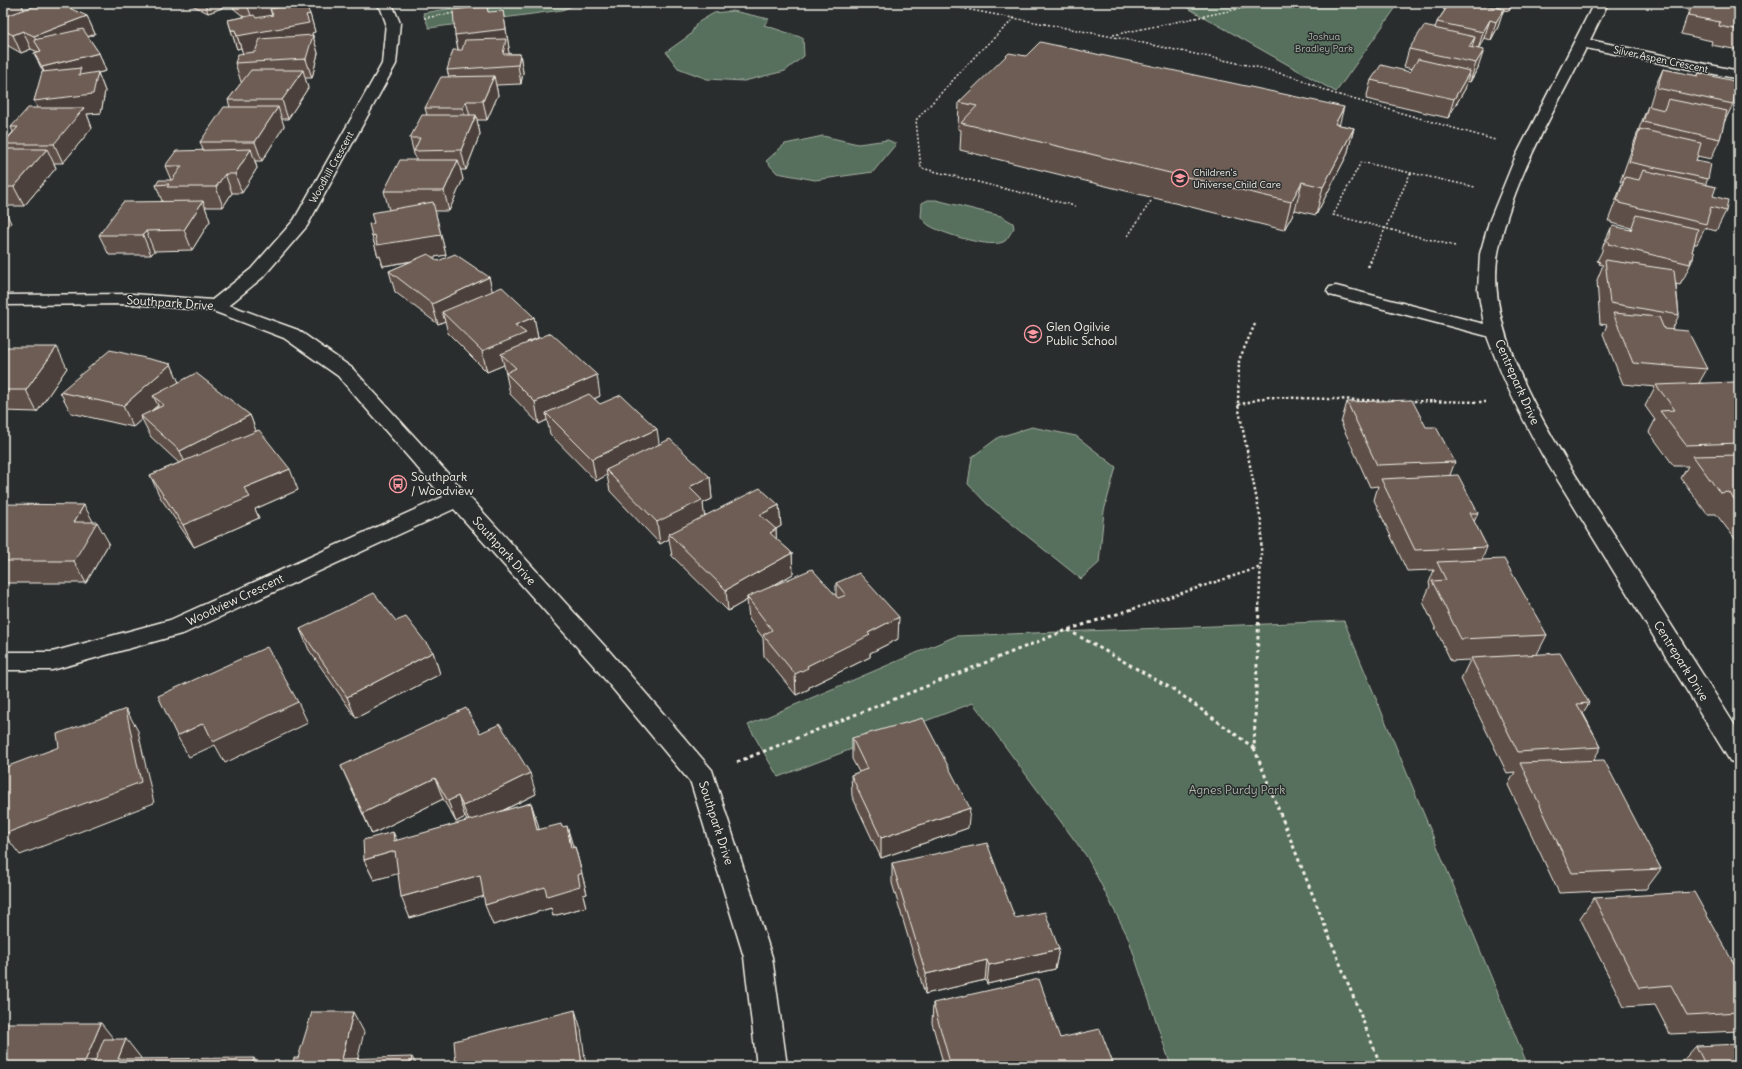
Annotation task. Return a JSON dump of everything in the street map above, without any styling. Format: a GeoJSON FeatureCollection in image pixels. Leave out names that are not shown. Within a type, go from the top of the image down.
{"type":"FeatureCollection","features":[{"type":"Feature","properties":{"kind":"street"},"geometry":{"type":"LineString","coordinates":[[382,3],[387,7],[394,23]]}},
{"type":"Feature","properties":{"kind":"street","name":"Centrepark Drive"},"geometry":{"type":"LineString","coordinates":[[1601,3],[1583,43],[1507,193],[1488,256],[1486,293],[1494,332],[1532,421],[1739,754]]}},
{"type":"Feature","properties":{"kind":"street","name":"Woodhill Crescent"},"geometry":{"type":"LineString","coordinates":[[216,306],[257,273],[301,222],[389,64],[394,23]]}},
{"type":"Feature","properties":{"kind":"street","name":"Silver Aspen Crescent"},"geometry":{"type":"LineString","coordinates":[[1583,43],[1739,75]]}},
{"type":"Feature","properties":{"kind":"street"},"geometry":{"type":"LineString","coordinates":[[1336,291],[1494,332]]}},
{"type":"Feature","properties":{"kind":"street","name":"Southpark Drive"},"geometry":{"type":"LineString","coordinates":[[3,300],[133,299],[216,306],[291,334],[345,372],[602,660],[703,778],[758,957],[772,1066]]}},
{"type":"Feature","properties":{"kind":"street","name":"Woodview Crescent"},"geometry":{"type":"LineString","coordinates":[[3,661],[52,661],[177,627],[457,499]]}},
{"type":"Feature","properties":{"kind":"path"},"geometry":{"type":"LineString","coordinates":[[483,8],[513,3]]}},
{"type":"Feature","properties":{"kind":"path"},"geometry":{"type":"LineString","coordinates":[[934,3],[1110,35],[1267,69],[1311,82],[1332,93],[1529,148]]}},
{"type":"Feature","properties":{"kind":"path"},"geometry":{"type":"LineString","coordinates":[[1110,35],[1267,3]]}},
{"type":"Feature","properties":{"kind":"path"},"geometry":{"type":"LineString","coordinates":[[394,23],[461,12]]}},
{"type":"Feature","properties":{"kind":"path"},"geometry":{"type":"LineString","coordinates":[[1015,18],[979,52],[916,120],[921,168],[1075,206]]}},
{"type":"Feature","properties":{"kind":"path"},"geometry":{"type":"LineString","coordinates":[[1488,256],[1333,216],[1361,162],[1507,193]]}},
{"type":"Feature","properties":{"kind":"path"},"geometry":{"type":"LineString","coordinates":[[1365,274],[1411,172]]}},
{"type":"Feature","properties":{"kind":"path"},"geometry":{"type":"LineString","coordinates":[[1128,236],[1151,201]]}},
{"type":"Feature","properties":{"kind":"path"},"geometry":{"type":"LineString","coordinates":[[1255,324],[1239,360],[1238,405],[1262,526],[1254,748],[1381,1066]]}},
{"type":"Feature","properties":{"kind":"path"},"geometry":{"type":"LineString","coordinates":[[1238,405],[1267,397],[1395,401]]}},
{"type":"Feature","properties":{"kind":"path"},"geometry":{"type":"LineString","coordinates":[[1403,401],[1466,403],[1522,400]]}},
{"type":"Feature","properties":{"kind":"path"},"geometry":{"type":"LineString","coordinates":[[703,778],[756,754],[1067,630],[1261,567]]}},
{"type":"Feature","properties":{"kind":"path"},"geometry":{"type":"LineString","coordinates":[[1067,630],[1176,691],[1254,748]]}},
{"type":"Feature","properties":{"kind":"green space"},"geometry":{"type":"Polygon","coordinates":[[[483,3],[580,3],[562,10],[429,28],[423,13],[483,3]]]}},
{"type":"Feature","properties":{"kind":"green space","name":"Joshua Bradley Park"},"geometry":{"type":"Polygon","coordinates":[[[1179,3],[1399,3],[1336,92],[1179,3]]]}},
{"type":"Feature","properties":{"kind":"green space"},"geometry":{"type":"Polygon","coordinates":[[[733,11],[769,19],[764,25],[803,38],[804,56],[785,71],[744,81],[707,79],[678,68],[666,52],[690,35],[697,23],[714,13],[733,11]]]}},
{"type":"Feature","properties":{"kind":"green space"},"geometry":{"type":"Polygon","coordinates":[[[823,136],[858,144],[888,140],[896,144],[873,172],[815,180],[777,173],[766,161],[785,144],[823,136]]]}},
{"type":"Feature","properties":{"kind":"green space"},"geometry":{"type":"Polygon","coordinates":[[[928,200],[936,200],[1001,216],[1013,223],[1014,228],[1005,241],[999,243],[967,240],[945,233],[930,226],[921,217],[922,203],[928,200]]]}},
{"type":"Feature","properties":{"kind":"green space"},"geometry":{"type":"Polygon","coordinates":[[[1032,427],[1076,436],[1116,467],[1104,511],[1099,563],[1081,579],[987,504],[968,484],[972,457],[999,437],[1032,427]]]}},
{"type":"Feature","properties":{"kind":"green space","name":"Agnes Purdy Park"},"geometry":{"type":"Polygon","coordinates":[[[1344,621],[1528,1066],[1171,1066],[1128,937],[1087,857],[973,703],[778,777],[748,725],[956,636],[1344,621]]]}},
{"type":"Feature","properties":{"kind":"building"},"geometry":{"type":"Polygon","coordinates":[[[3,3],[16,3],[3,9],[3,3]]]}},
{"type":"Feature","properties":{"kind":"building"},"geometry":{"type":"Polygon","coordinates":[[[43,3],[58,3],[87,16],[34,36],[23,31],[13,35],[3,30],[3,17],[43,3]]]}},
{"type":"Feature","properties":{"kind":"building"},"geometry":{"type":"Polygon","coordinates":[[[243,3],[260,3],[248,7],[243,3]]]}},
{"type":"Feature","properties":{"kind":"building"},"geometry":{"type":"Polygon","coordinates":[[[305,3],[310,14],[306,15],[309,23],[237,36],[235,30],[231,30],[228,20],[254,15],[256,18],[273,15],[270,9],[305,3]]]}},
{"type":"Feature","properties":{"kind":"building"},"geometry":{"type":"Polygon","coordinates":[[[1450,3],[1474,3],[1504,9],[1496,22],[1490,20],[1483,32],[1437,22],[1450,3]]]}},
{"type":"Feature","properties":{"kind":"building"},"geometry":{"type":"Polygon","coordinates":[[[1693,3],[1718,3],[1739,7],[1739,30],[1719,26],[1720,22],[1688,16],[1693,3]]]}},
{"type":"Feature","properties":{"kind":"building"},"geometry":{"type":"Polygon","coordinates":[[[487,6],[488,12],[503,11],[506,29],[455,35],[453,10],[487,6]]]}},
{"type":"Feature","properties":{"kind":"building"},"geometry":{"type":"Polygon","coordinates":[[[1424,26],[1475,37],[1469,47],[1484,50],[1476,63],[1409,49],[1424,26]]]}},
{"type":"Feature","properties":{"kind":"building"},"geometry":{"type":"Polygon","coordinates":[[[83,29],[99,53],[42,67],[34,53],[41,51],[34,40],[83,29]]]}},
{"type":"Feature","properties":{"kind":"building"},"geometry":{"type":"Polygon","coordinates":[[[313,35],[306,59],[235,63],[238,54],[255,52],[260,39],[313,35]]]}},
{"type":"Feature","properties":{"kind":"building"},"geometry":{"type":"Polygon","coordinates":[[[506,39],[503,54],[520,54],[518,65],[447,70],[453,50],[462,50],[465,40],[506,39]]]}},
{"type":"Feature","properties":{"kind":"building"},"geometry":{"type":"Polygon","coordinates":[[[1040,42],[1344,107],[1335,124],[1354,128],[1323,187],[1302,182],[1291,202],[961,123],[977,106],[959,102],[1009,53],[1026,56],[1040,42]]]}},
{"type":"Feature","properties":{"kind":"building"},"geometry":{"type":"Polygon","coordinates":[[[1418,59],[1470,71],[1454,99],[1371,80],[1381,65],[1410,72],[1418,59]]]}},
{"type":"Feature","properties":{"kind":"building"},"geometry":{"type":"Polygon","coordinates":[[[81,68],[79,75],[98,72],[93,94],[34,101],[42,72],[81,68]]]}},
{"type":"Feature","properties":{"kind":"building"},"geometry":{"type":"Polygon","coordinates":[[[1663,69],[1698,76],[1699,73],[1738,82],[1733,104],[1657,88],[1663,69]]]}},
{"type":"Feature","properties":{"kind":"building"},"geometry":{"type":"Polygon","coordinates":[[[251,70],[303,70],[282,100],[228,100],[251,70]]]}},
{"type":"Feature","properties":{"kind":"building"},"geometry":{"type":"Polygon","coordinates":[[[494,76],[483,101],[466,101],[463,108],[425,108],[441,77],[494,76]]]}},
{"type":"Feature","properties":{"kind":"building"},"geometry":{"type":"Polygon","coordinates":[[[1668,99],[1727,111],[1720,139],[1643,122],[1648,106],[1664,110],[1668,99]]]}},
{"type":"Feature","properties":{"kind":"building"},"geometry":{"type":"Polygon","coordinates":[[[224,107],[278,107],[255,142],[200,142],[224,107]]]}},
{"type":"Feature","properties":{"kind":"building"},"geometry":{"type":"Polygon","coordinates":[[[28,108],[84,108],[54,144],[3,144],[18,127],[11,127],[28,108]]]}},
{"type":"Feature","properties":{"kind":"building"},"geometry":{"type":"Polygon","coordinates":[[[422,115],[476,115],[461,150],[414,151],[420,138],[410,138],[422,115]]]}},
{"type":"Feature","properties":{"kind":"building"},"geometry":{"type":"Polygon","coordinates":[[[1640,129],[1701,143],[1696,161],[1711,164],[1708,179],[1629,162],[1640,129]]]}},
{"type":"Feature","properties":{"kind":"building"},"geometry":{"type":"Polygon","coordinates":[[[3,149],[47,149],[14,187],[3,187],[3,149]]]}},
{"type":"Feature","properties":{"kind":"building"},"geometry":{"type":"Polygon","coordinates":[[[251,149],[235,174],[225,174],[216,187],[167,187],[169,184],[156,185],[159,180],[172,180],[182,166],[165,166],[176,151],[251,149]]]}},
{"type":"Feature","properties":{"kind":"building"},"geometry":{"type":"Polygon","coordinates":[[[400,160],[458,160],[444,191],[384,191],[400,160]]]}},
{"type":"Feature","properties":{"kind":"building"},"geometry":{"type":"Polygon","coordinates":[[[1643,170],[1716,187],[1713,196],[1728,200],[1726,211],[1711,207],[1706,224],[1619,203],[1620,201],[1617,201],[1625,177],[1639,180],[1643,170]]]}},
{"type":"Feature","properties":{"kind":"building"},"geometry":{"type":"Polygon","coordinates":[[[203,201],[184,230],[146,231],[143,235],[99,235],[123,202],[203,201]]]}},
{"type":"Feature","properties":{"kind":"building"},"geometry":{"type":"Polygon","coordinates":[[[433,202],[441,235],[377,245],[375,235],[372,236],[369,224],[374,223],[371,213],[433,202]]]}},
{"type":"Feature","properties":{"kind":"building"},"geometry":{"type":"Polygon","coordinates":[[[1636,215],[1698,229],[1692,252],[1694,253],[1693,259],[1691,259],[1690,264],[1608,244],[1609,242],[1606,241],[1610,236],[1611,228],[1613,226],[1631,230],[1636,215]]]}},
{"type":"Feature","properties":{"kind":"building"},"geometry":{"type":"Polygon","coordinates":[[[428,254],[438,261],[455,254],[489,277],[432,304],[389,271],[428,254]]]}},
{"type":"Feature","properties":{"kind":"building"},"geometry":{"type":"Polygon","coordinates":[[[1605,260],[1674,270],[1679,315],[1610,303],[1605,260]]]}},
{"type":"Feature","properties":{"kind":"building"},"geometry":{"type":"Polygon","coordinates":[[[502,287],[534,317],[515,325],[526,333],[482,351],[442,312],[502,287]]]}},
{"type":"Feature","properties":{"kind":"building"},"geometry":{"type":"Polygon","coordinates":[[[1613,313],[1659,317],[1664,329],[1688,331],[1707,369],[1633,363],[1613,313]]]}},
{"type":"Feature","properties":{"kind":"building"},"geometry":{"type":"Polygon","coordinates":[[[551,333],[597,375],[535,402],[506,373],[516,368],[501,354],[551,333]]]}},
{"type":"Feature","properties":{"kind":"building"},"geometry":{"type":"Polygon","coordinates":[[[3,347],[57,347],[26,390],[3,390],[3,347]]]}},
{"type":"Feature","properties":{"kind":"building"},"geometry":{"type":"Polygon","coordinates":[[[110,350],[171,364],[123,406],[60,392],[110,350]]]}},
{"type":"Feature","properties":{"kind":"building"},"geometry":{"type":"Polygon","coordinates":[[[196,373],[250,415],[180,451],[141,416],[164,405],[153,396],[196,373]]]}},
{"type":"Feature","properties":{"kind":"building"},"geometry":{"type":"Polygon","coordinates":[[[1735,382],[1739,387],[1739,443],[1686,445],[1660,411],[1675,410],[1656,385],[1735,382]]]}},
{"type":"Feature","properties":{"kind":"building"},"geometry":{"type":"Polygon","coordinates":[[[589,394],[600,404],[621,395],[657,429],[592,459],[546,413],[589,394]]]}},
{"type":"Feature","properties":{"kind":"building"},"geometry":{"type":"Polygon","coordinates":[[[1412,400],[1426,427],[1436,427],[1455,462],[1377,465],[1347,402],[1412,400]]]}},
{"type":"Feature","properties":{"kind":"building"},"geometry":{"type":"Polygon","coordinates":[[[259,430],[290,469],[244,488],[250,497],[183,525],[150,475],[259,430]]]}},
{"type":"Feature","properties":{"kind":"building"},"geometry":{"type":"Polygon","coordinates":[[[670,439],[710,477],[689,487],[702,500],[657,522],[606,470],[670,439]]]}},
{"type":"Feature","properties":{"kind":"building"},"geometry":{"type":"Polygon","coordinates":[[[1739,455],[1739,506],[1729,492],[1720,493],[1693,456],[1739,455]]]}},
{"type":"Feature","properties":{"kind":"building"},"geometry":{"type":"Polygon","coordinates":[[[1458,475],[1478,513],[1470,513],[1487,547],[1415,550],[1381,479],[1458,475]]]}},
{"type":"Feature","properties":{"kind":"building"},"geometry":{"type":"Polygon","coordinates":[[[760,488],[779,505],[760,515],[776,529],[770,533],[792,553],[726,590],[669,534],[760,488]]]}},
{"type":"Feature","properties":{"kind":"building"},"geometry":{"type":"Polygon","coordinates":[[[3,504],[84,505],[74,522],[97,522],[74,561],[3,561],[3,504]]]}},
{"type":"Feature","properties":{"kind":"building"},"geometry":{"type":"Polygon","coordinates":[[[1504,559],[1547,635],[1461,639],[1432,581],[1446,580],[1437,562],[1504,559]]]}},
{"type":"Feature","properties":{"kind":"building"},"geometry":{"type":"Polygon","coordinates":[[[812,569],[838,598],[846,595],[836,583],[859,573],[899,617],[868,633],[870,635],[807,666],[808,668],[795,674],[763,635],[772,630],[747,597],[812,569]]]}},
{"type":"Feature","properties":{"kind":"building"},"geometry":{"type":"Polygon","coordinates":[[[374,593],[396,621],[406,617],[433,652],[347,697],[300,629],[374,593]]]}},
{"type":"Feature","properties":{"kind":"building"},"geometry":{"type":"Polygon","coordinates":[[[267,647],[298,702],[213,742],[204,723],[177,736],[158,696],[267,647]]]}},
{"type":"Feature","properties":{"kind":"building"},"geometry":{"type":"Polygon","coordinates":[[[1560,653],[1589,703],[1577,704],[1601,747],[1518,752],[1471,658],[1560,653]]]}},
{"type":"Feature","properties":{"kind":"building"},"geometry":{"type":"Polygon","coordinates":[[[466,708],[480,733],[500,724],[530,773],[463,806],[458,796],[448,801],[435,778],[363,813],[341,766],[466,708]]]}},
{"type":"Feature","properties":{"kind":"building"},"geometry":{"type":"Polygon","coordinates":[[[126,709],[141,782],[4,834],[3,768],[59,747],[57,734],[126,709]]]}},
{"type":"Feature","properties":{"kind":"building"},"geometry":{"type":"Polygon","coordinates":[[[923,718],[970,808],[881,838],[851,775],[867,769],[852,738],[923,718]]]}},
{"type":"Feature","properties":{"kind":"building"},"geometry":{"type":"Polygon","coordinates":[[[1604,760],[1661,869],[1572,873],[1520,763],[1604,760]]]}},
{"type":"Feature","properties":{"kind":"building"},"geometry":{"type":"Polygon","coordinates":[[[531,803],[537,830],[561,824],[562,827],[567,826],[571,848],[575,847],[582,873],[578,875],[580,886],[547,896],[545,887],[485,905],[480,875],[401,897],[395,851],[364,860],[363,840],[393,832],[394,841],[531,803]]]}},
{"type":"Feature","properties":{"kind":"building"},"geometry":{"type":"Polygon","coordinates":[[[987,843],[1015,918],[1045,912],[1059,949],[989,965],[987,960],[926,974],[892,863],[987,843]]]}},
{"type":"Feature","properties":{"kind":"building"},"geometry":{"type":"Polygon","coordinates":[[[1694,892],[1739,973],[1739,1012],[1687,1015],[1671,985],[1639,988],[1594,898],[1694,892]]]}},
{"type":"Feature","properties":{"kind":"building"},"geometry":{"type":"Polygon","coordinates":[[[1039,979],[1060,1038],[1100,1029],[1114,1066],[951,1066],[933,1003],[1039,979]]]}},
{"type":"Feature","properties":{"kind":"building"},"geometry":{"type":"Polygon","coordinates":[[[575,1010],[582,1066],[456,1066],[454,1041],[575,1010]]]}},
{"type":"Feature","properties":{"kind":"building"},"geometry":{"type":"Polygon","coordinates":[[[312,1012],[353,1012],[342,1059],[412,1057],[410,1066],[292,1066],[294,1058],[298,1058],[312,1012]]]}},
{"type":"Feature","properties":{"kind":"building"},"geometry":{"type":"Polygon","coordinates":[[[3,1023],[101,1023],[83,1066],[3,1066],[3,1023]]]}},
{"type":"Feature","properties":{"kind":"building"},"geometry":{"type":"Polygon","coordinates":[[[104,1039],[126,1039],[118,1059],[254,1058],[252,1066],[93,1066],[104,1039]]]}},
{"type":"Feature","properties":{"kind":"building"},"geometry":{"type":"Polygon","coordinates":[[[1739,1044],[1739,1066],[1706,1066],[1696,1046],[1739,1044]]]}},
{"type":"Feature","properties":{"kind":"place","name":"Children's Universe Child Care"},"geometry":{"type":"Point","coordinates":[1180,178]}},
{"type":"Feature","properties":{"kind":"place","name":"Glen Ogilvie Public School"},"geometry":{"type":"Point","coordinates":[1033,334]}},
{"type":"Feature","properties":{"kind":"place","name":"Southpark / Woodview"},"geometry":{"type":"Point","coordinates":[398,484]}}]}
